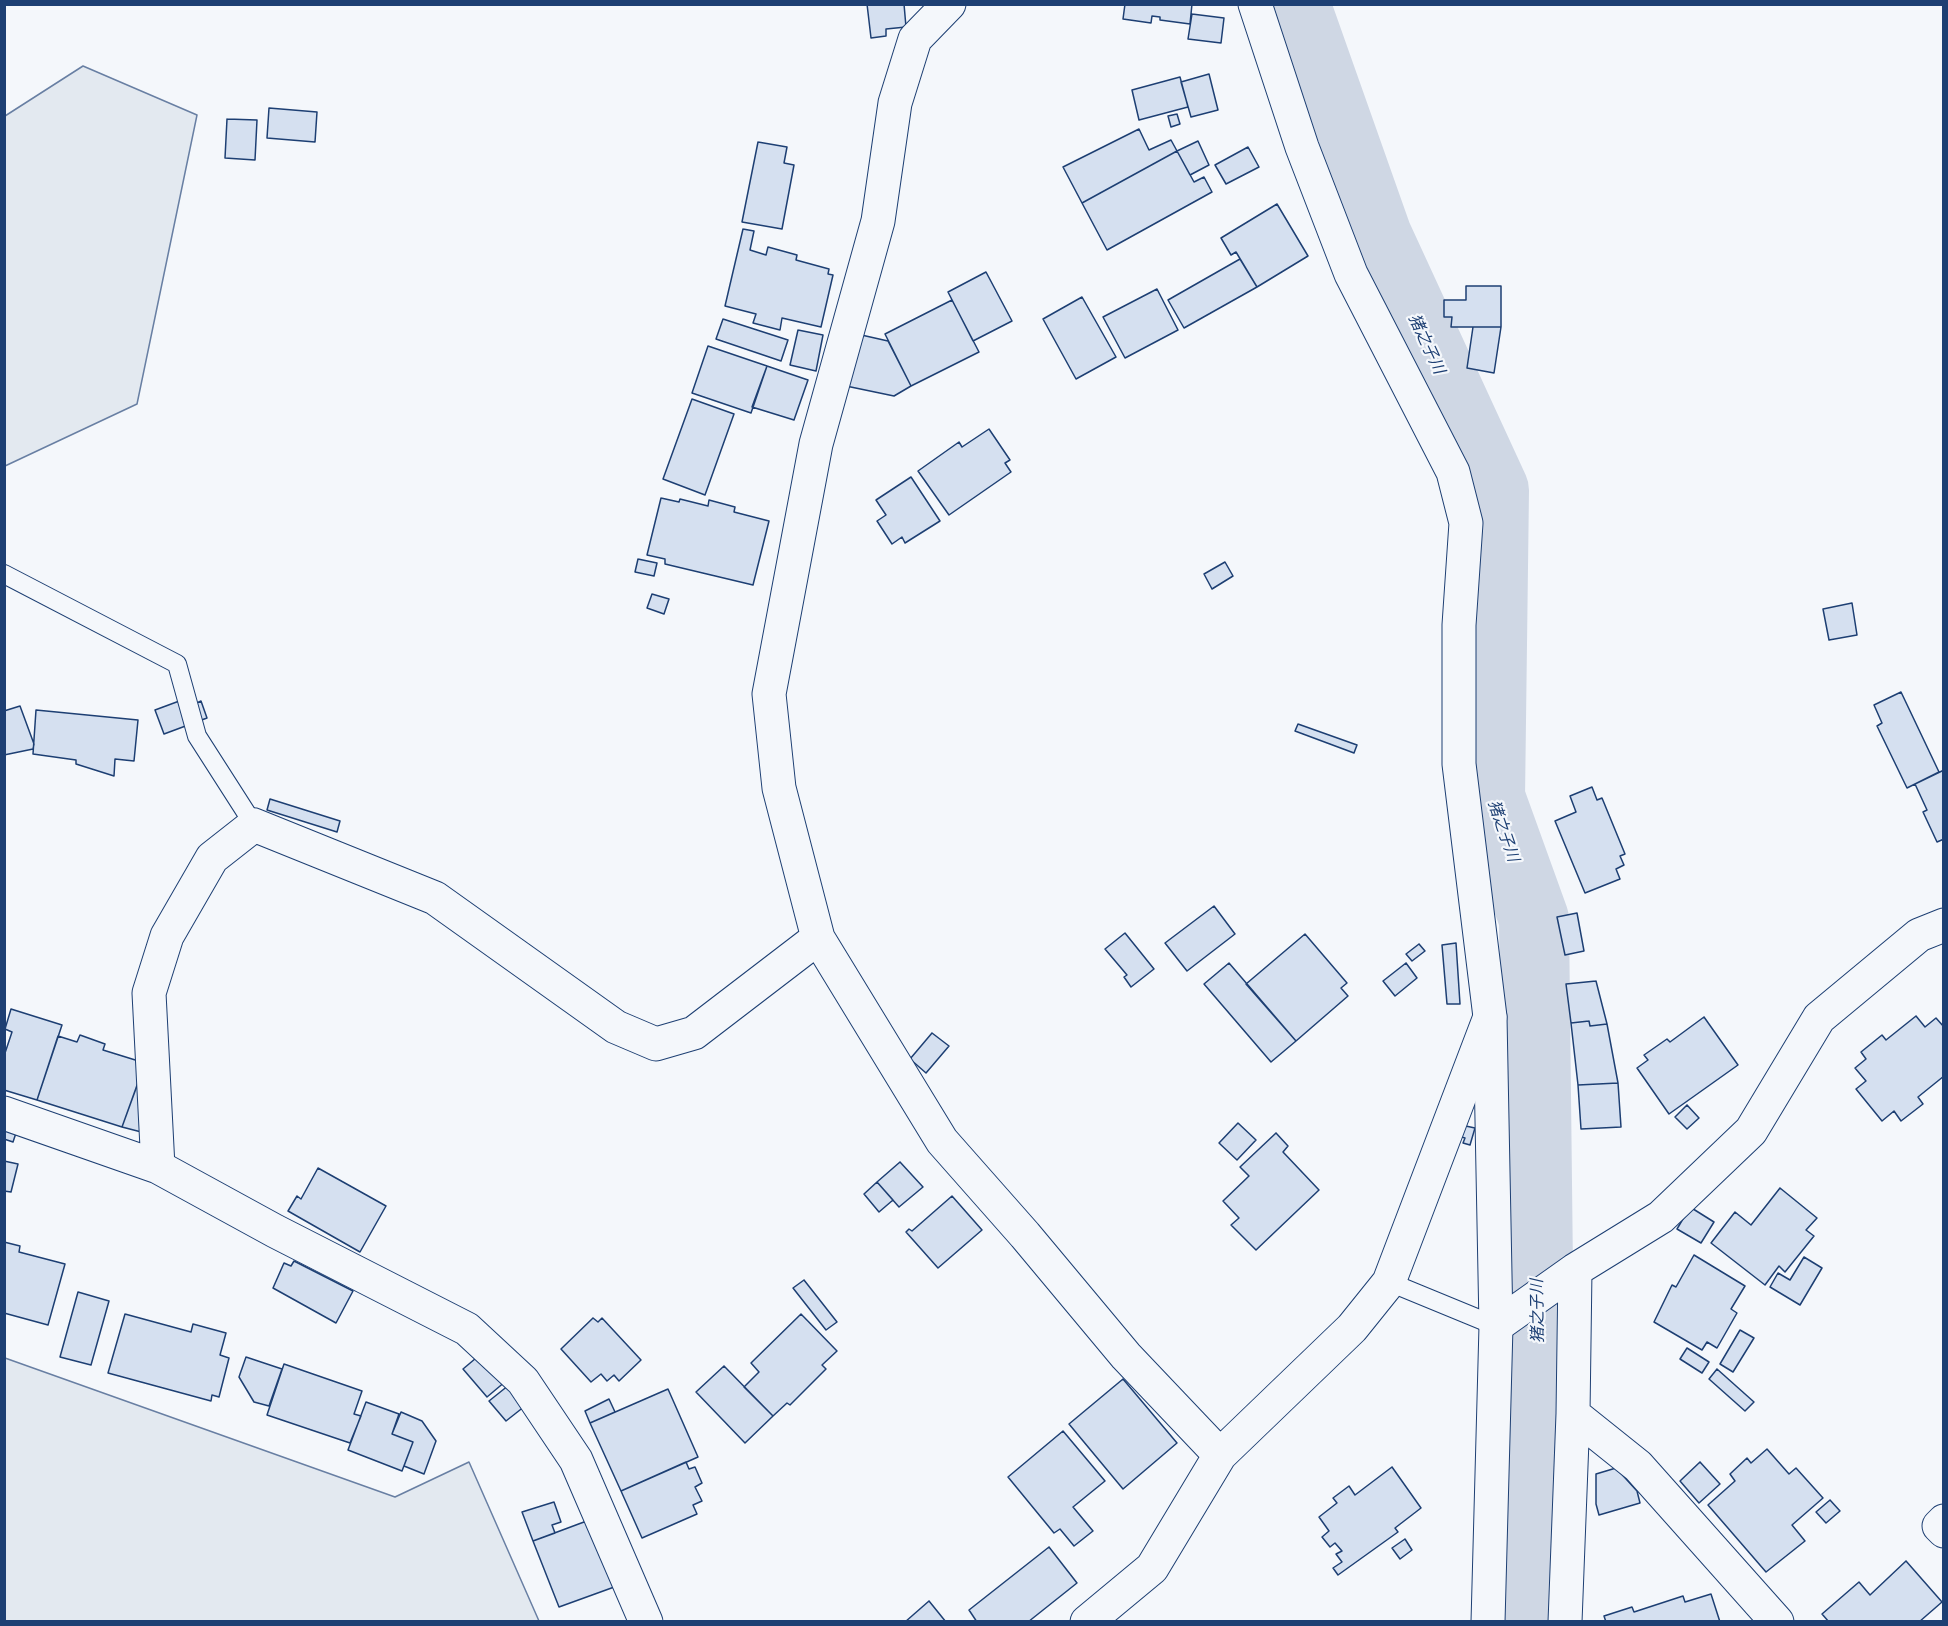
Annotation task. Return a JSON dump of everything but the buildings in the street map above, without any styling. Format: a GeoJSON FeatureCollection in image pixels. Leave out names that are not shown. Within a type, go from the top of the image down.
{"type":"FeatureCollection","features":[{"type":"Feature","properties":{"kind":"street"},"geometry":{"type":"LineString","coordinates":[[949,4],[915,39],[895,103],[878,221],[816,444],[769,694],[779,788],[818,938],[942,1142],[1025,1235],[1126,1356],[1220,1455]]}},
{"type":"Feature","properties":{"kind":"street"},"geometry":{"type":"LineString","coordinates":[[1255,4],[1302,147],[1351,274],[1453,472],[1466,523],[1459,625],[1459,764],[1490,1017],[1503,1321],[1488,1622]]}},
{"type":"Feature","properties":{"kind":"street"},"geometry":{"type":"LineString","coordinates":[[158,1167],[149,993],[166,936],[212,858],[254,825],[435,898],[616,1026],[656,1044],[694,1033],[818,938]]}},
{"type":"Feature","properties":{"kind":"street"},"geometry":{"type":"LineString","coordinates":[[1503,1321],[1568,1275],[1661,1217],[1751,1131],[1819,1018],[1919,935],[1944,925]]}},
{"type":"Feature","properties":{"kind":"street"},"geometry":{"type":"LineString","coordinates":[[1087,1622],[1152,1568],[1220,1455],[1353,1328],[1389,1282],[1490,1017]]}},
{"type":"Feature","properties":{"kind":"street"},"geometry":{"type":"LineString","coordinates":[[4,1113],[158,1167],[275,1231],[467,1329],[523,1381],[576,1460],[646,1622]]}},
{"type":"Feature","properties":{"kind":"street"},"geometry":{"type":"LineString","coordinates":[[1564,1622],[1573,1414],[1568,1275]]}},
{"type":"Feature","properties":{"kind":"street"},"geometry":{"type":"LineString","coordinates":[[1573,1414],[1638,1466],[1777,1622]]}},
{"type":"Feature","properties":{"kind":"street"},"geometry":{"type":"LineString","coordinates":[[1944,1521],[1939,1526],[1944,1531]]}},
{"type":"Feature","properties":{"kind":"lane"},"geometry":{"type":"LineString","coordinates":[[4,574],[177,664],[197,736],[254,825]]}},
{"type":"Feature","properties":{"kind":"lane"},"geometry":{"type":"LineString","coordinates":[[1389,1282],[1503,1321]]}},
{"type":"Feature","properties":{"kind":"shaded area"},"geometry":{"type":"Polygon","coordinates":[[[83,66],[197,115],[137,404],[5,466],[5,116],[83,66]]]}},
{"type":"Feature","properties":{"kind":"shaded area"},"geometry":{"type":"Polygon","coordinates":[[[5,1358],[395,1497],[469,1462],[539,1621],[5,1621],[5,1358]]]}},
{"type":"Feature","properties":{"kind":"waterway","name":"猪之子川"},"geometry":{"type":"LineString","coordinates":[[1295,4],[1377,236],[1494,490],[1490,797],[1534,919],[1539,1359],[1534,1622]]}}]}
